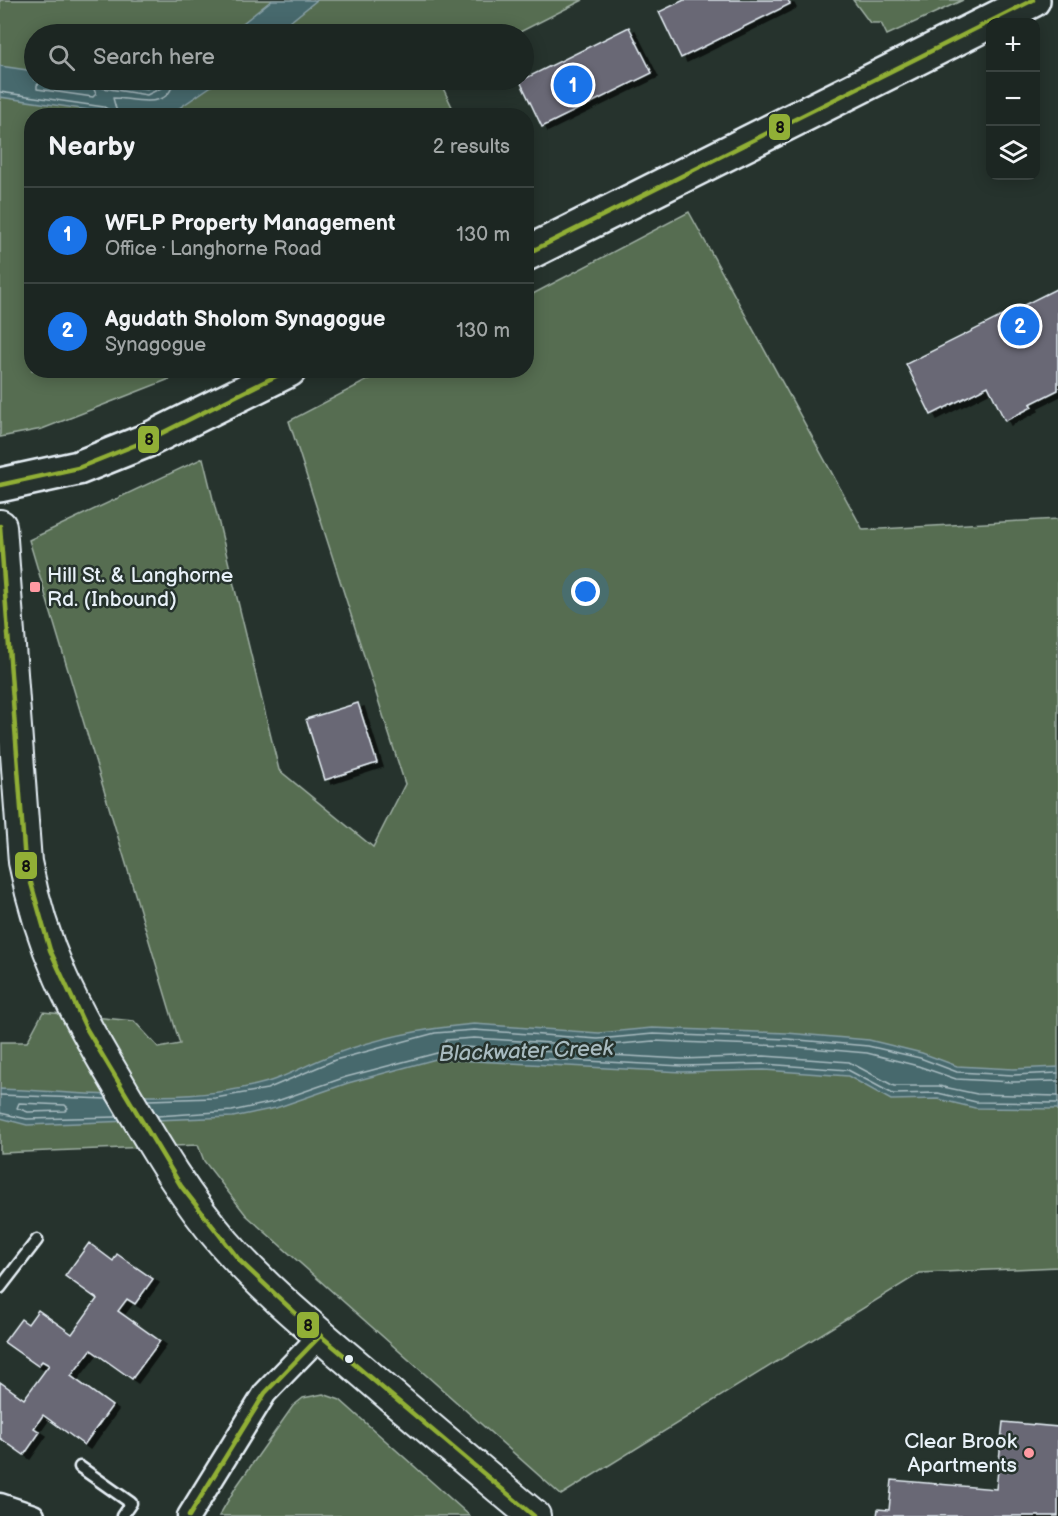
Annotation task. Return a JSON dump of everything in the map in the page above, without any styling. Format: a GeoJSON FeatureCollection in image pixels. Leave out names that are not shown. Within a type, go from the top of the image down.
{"type":"FeatureCollection","features":[{"type":"Feature","properties":{"kind":"main road"},"geometry":{"type":"LineString","coordinates":[[534,250],[1033,0]]}},
{"type":"Feature","properties":{"kind":"main road"},"geometry":{"type":"LineString","coordinates":[[0,485],[78,468],[148,440],[273,378]]}},
{"type":"Feature","properties":{"kind":"street"},"geometry":{"type":"LineString","coordinates":[[0,526],[6,660],[29,883],[47,949],[85,1029],[152,1141],[224,1243],[259,1280],[320,1336],[534,1516]]}},
{"type":"Feature","properties":{"kind":"street"},"geometry":{"type":"LineString","coordinates":[[189,1516],[265,1394],[320,1336]]}},
{"type":"Feature","properties":{"kind":"street"},"geometry":{"type":"LineString","coordinates":[[0,1505],[33,1516]]}},
{"type":"Feature","properties":{"kind":"lane"},"geometry":{"type":"LineString","coordinates":[[0,1288],[37,1240]]}},
{"type":"Feature","properties":{"kind":"lane"},"geometry":{"type":"LineString","coordinates":[[80,1467],[130,1503],[122,1516]]}},
{"type":"Feature","properties":{"kind":"green space"},"geometry":{"type":"Polygon","coordinates":[[[0,0],[583,0],[534,25],[24,24],[24,90],[444,90],[453,108],[24,108],[24,378],[172,378],[42,429],[0,437],[0,0]]]}},
{"type":"Feature","properties":{"kind":"green space"},"geometry":{"type":"Polygon","coordinates":[[[853,0],[963,0],[887,35],[881,23],[870,23],[853,0]]]}},
{"type":"Feature","properties":{"kind":"green space"},"geometry":{"type":"Polygon","coordinates":[[[689,212],[863,530],[1058,519],[1058,1267],[920,1273],[561,1495],[246,1215],[204,1161],[198,1145],[0,1153],[0,1042],[27,1042],[43,1012],[134,1021],[159,1048],[180,1044],[29,540],[203,458],[279,770],[373,847],[405,784],[289,421],[372,378],[534,378],[534,293],[689,212]]]}},
{"type":"Feature","properties":{"kind":"green space"},"geometry":{"type":"Polygon","coordinates":[[[323,1394],[340,1400],[470,1516],[219,1516],[236,1487],[293,1406],[303,1398],[323,1394]]]}},
{"type":"Feature","properties":{"kind":"water"},"geometry":{"type":"Polygon","coordinates":[[[272,0],[317,0],[287,24],[242,24],[272,0]]]}},
{"type":"Feature","properties":{"kind":"water"},"geometry":{"type":"Polygon","coordinates":[[[0,66],[24,70],[24,90],[205,90],[179,108],[75,108],[0,97],[0,66]]]}},
{"type":"Feature","properties":{"kind":"water","name":"Blackwater Creek"},"geometry":{"type":"Polygon","coordinates":[[[474,1024],[599,1033],[652,1028],[787,1033],[869,1040],[922,1053],[957,1066],[1013,1069],[1058,1067],[1058,1109],[975,1108],[938,1099],[891,1100],[848,1076],[764,1070],[682,1072],[436,1059],[348,1083],[276,1108],[233,1117],[27,1125],[0,1118],[0,1089],[133,1096],[199,1094],[232,1090],[273,1080],[323,1058],[384,1039],[438,1028],[474,1024]]]}},
{"type":"Feature","properties":{"kind":"building"},"geometry":{"type":"Polygon","coordinates":[[[684,0],[788,0],[790,4],[681,58],[659,12],[684,0]]]}},
{"type":"Feature","properties":{"kind":"building"},"geometry":{"type":"Polygon","coordinates":[[[629,27],[652,73],[542,127],[524,90],[534,90],[534,74],[629,27]]]}},
{"type":"Feature","properties":{"kind":"building"},"geometry":{"type":"Polygon","coordinates":[[[1058,288],[1058,390],[1030,404],[1032,407],[1005,421],[988,386],[931,415],[906,364],[1058,288]]]}},
{"type":"Feature","properties":{"kind":"building"},"geometry":{"type":"Polygon","coordinates":[[[358,703],[377,763],[325,780],[306,719],[358,703]]]}},
{"type":"Feature","properties":{"kind":"building"},"geometry":{"type":"Polygon","coordinates":[[[89,1243],[113,1261],[117,1254],[153,1279],[135,1304],[127,1299],[118,1311],[160,1341],[132,1379],[91,1350],[71,1376],[112,1406],[84,1445],[43,1415],[34,1428],[40,1432],[24,1455],[0,1438],[0,1382],[24,1399],[49,1365],[42,1361],[38,1366],[4,1342],[21,1319],[28,1324],[38,1310],[72,1334],[97,1299],[65,1276],[89,1243]]]}},
{"type":"Feature","properties":{"kind":"building","name":"Clear Brook Apartments"},"geometry":{"type":"Polygon","coordinates":[[[1003,1422],[1058,1427],[1058,1516],[877,1516],[878,1509],[889,1510],[892,1480],[996,1489],[1003,1422]]]}},
{"type":"Feature","properties":{"kind":"transit line","name":"8"},"geometry":{"type":"LineString","coordinates":[[534,250],[1033,0]]}},
{"type":"Feature","properties":{"kind":"transit line","name":"8"},"geometry":{"type":"LineString","coordinates":[[0,485],[78,468],[148,440],[272,378]]}},
{"type":"Feature","properties":{"kind":"transit line","name":"8"},"geometry":{"type":"LineString","coordinates":[[0,526],[25,862],[50,950],[86,1028],[181,1186],[240,1261],[308,1325],[534,1516]]}},
{"type":"Feature","properties":{"kind":"transit line","name":"8"},"geometry":{"type":"LineString","coordinates":[[189,1516],[265,1393],[320,1336]]}},
{"type":"Feature","properties":{"kind":"place","name":"WFLP Property Management"},"geometry":{"type":"Point","coordinates":[573,85]}},
{"type":"Feature","properties":{"kind":"place","name":"Agudath Sholom Synagogue"},"geometry":{"type":"Point","coordinates":[1020,326]}},
{"type":"Feature","properties":{"kind":"place","name":"Hill St. & Langhorne Rd. (Inbound)"},"geometry":{"type":"Point","coordinates":[35,587]}},
{"type":"Feature","properties":{"kind":"place","name":"Clear Brook Apartments"},"geometry":{"type":"Point","coordinates":[1029,1453]}}]}
